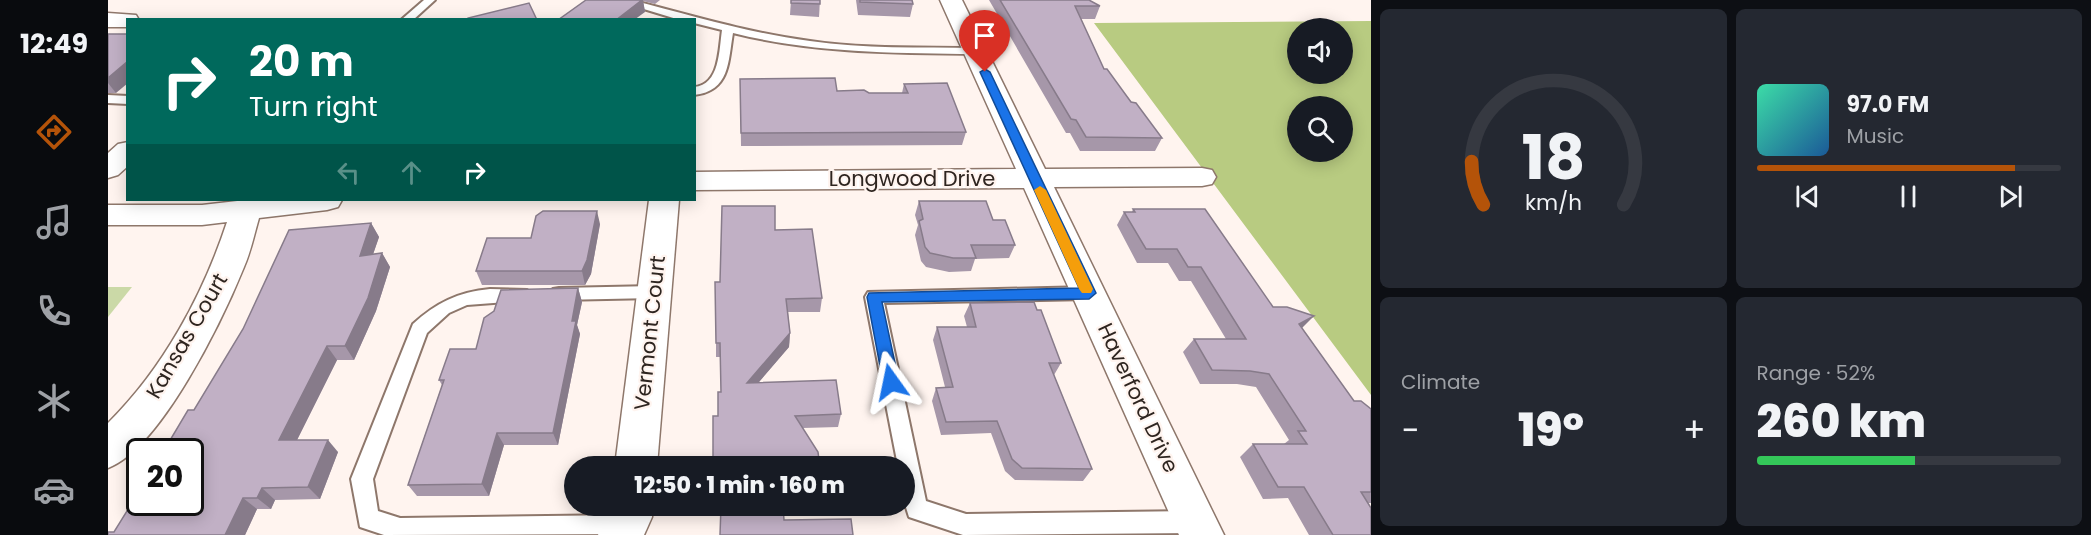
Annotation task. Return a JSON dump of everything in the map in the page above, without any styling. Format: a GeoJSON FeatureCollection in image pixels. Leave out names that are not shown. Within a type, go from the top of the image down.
{"type":"FeatureCollection","features":[{"type":"Feature","properties":{"kind":"street","name":"Haverford Drive"},"geometry":{"type":"LineString","coordinates":[[951,0],[1199,529]]}},
{"type":"Feature","properties":{"kind":"street"},"geometry":{"type":"LineString","coordinates":[[108,20],[126,20]]}},
{"type":"Feature","properties":{"kind":"street"},"geometry":{"type":"LineString","coordinates":[[108,169],[126,152]]}},
{"type":"Feature","properties":{"kind":"street","name":"Longwood Drive"},"geometry":{"type":"LineString","coordinates":[[696,181],[1202,177]]}},
{"type":"Feature","properties":{"kind":"street"},"geometry":{"type":"LineString","coordinates":[[108,215],[202,215],[319,201]]}},
{"type":"Feature","properties":{"kind":"street","name":"Vermont Court"},"geometry":{"type":"LineString","coordinates":[[637,456],[664,201]]}},
{"type":"Feature","properties":{"kind":"street","name":"Kansas Court"},"geometry":{"type":"LineString","coordinates":[[108,450],[152,400],[188,345],[225,275],[246,210]]}},
{"type":"Feature","properties":{"kind":"lane"},"geometry":{"type":"LineString","coordinates":[[408,18],[429,0]]}},
{"type":"Feature","properties":{"kind":"lane"},"geometry":{"type":"LineString","coordinates":[[619,0],[692,18]]}},
{"type":"Feature","properties":{"kind":"lane"},"geometry":{"type":"LineString","coordinates":[[696,19],[809,45],[856,49],[975,51]]}},
{"type":"Feature","properties":{"kind":"lane"},"geometry":{"type":"LineString","coordinates":[[696,91],[704,90],[720,76],[728,27]]}},
{"type":"Feature","properties":{"kind":"lane"},"geometry":{"type":"LineString","coordinates":[[108,99],[126,100]]}},
{"type":"Feature","properties":{"kind":"lane"},"geometry":{"type":"LineString","coordinates":[[626,522],[400,529],[368,519],[362,479],[420,329],[433,315],[449,304],[472,296],[654,292]]}},
{"type":"Feature","properties":{"kind":"lane"},"geometry":{"type":"LineString","coordinates":[[1089,293],[874,297],[918,509],[966,525],[1199,529]]}},
{"type":"Feature","properties":{"kind":"green space"},"geometry":{"type":"Polygon","coordinates":[[[1353,21],[1371,21],[1371,395],[1094,23],[1287,22],[1287,84],[1353,84],[1353,21]]]}},
{"type":"Feature","properties":{"kind":"green space"},"geometry":{"type":"Polygon","coordinates":[[[108,287],[132,287],[108,317],[108,287]]]}},
{"type":"Feature","properties":{"kind":"building"},"geometry":{"type":"Polygon","coordinates":[[[586,0],[642,0],[619,18],[561,18],[586,0]]]}},
{"type":"Feature","properties":{"kind":"building"},"geometry":{"type":"Polygon","coordinates":[[[791,0],[820,0],[820,4],[791,3],[791,0]]]}},
{"type":"Feature","properties":{"kind":"building"},"geometry":{"type":"Polygon","coordinates":[[[860,0],[912,0],[913,4],[860,2],[860,0]]]}},
{"type":"Feature","properties":{"kind":"building"},"geometry":{"type":"Polygon","coordinates":[[[1000,0],[1089,0],[1100,6],[1075,6],[1104,69],[1107,69],[1131,102],[1136,103],[1162,138],[1086,137],[1076,120],[1071,119],[1000,0]]]}},
{"type":"Feature","properties":{"kind":"building"},"geometry":{"type":"Polygon","coordinates":[[[529,3],[536,18],[468,18],[529,3]]]}},
{"type":"Feature","properties":{"kind":"building"},"geometry":{"type":"Polygon","coordinates":[[[108,34],[126,34],[126,63],[108,78],[108,34]]]}},
{"type":"Feature","properties":{"kind":"building"},"geometry":{"type":"Polygon","coordinates":[[[835,78],[837,91],[864,90],[869,93],[908,93],[904,84],[947,83],[966,132],[741,133],[740,79],[835,78]]]}},
{"type":"Feature","properties":{"kind":"building"},"geometry":{"type":"Polygon","coordinates":[[[919,201],[986,201],[993,220],[1005,220],[1015,245],[971,245],[976,258],[953,258],[930,253],[925,247],[919,221],[923,219],[919,201]]]}},
{"type":"Feature","properties":{"kind":"building"},"geometry":{"type":"Polygon","coordinates":[[[722,206],[775,206],[775,230],[812,229],[822,298],[786,299],[790,333],[747,383],[836,380],[841,414],[795,416],[818,456],[713,456],[713,416],[718,416],[718,392],[721,392],[720,343],[716,343],[715,282],[720,282],[722,206]]]}},
{"type":"Feature","properties":{"kind":"building"},"geometry":{"type":"Polygon","coordinates":[[[1133,209],[1205,209],[1273,307],[1287,307],[1314,316],[1299,324],[1354,401],[1361,401],[1371,409],[1371,492],[1361,492],[1371,508],[1371,535],[1333,535],[1304,487],[1278,487],[1253,444],[1307,444],[1298,431],[1306,431],[1269,374],[1212,370],[1194,339],[1246,339],[1201,267],[1188,267],[1177,249],[1146,249],[1124,212],[1135,212],[1133,209]]]}},
{"type":"Feature","properties":{"kind":"building"},"geometry":{"type":"Polygon","coordinates":[[[543,211],[597,211],[587,260],[582,271],[476,271],[487,238],[531,238],[536,216],[543,211]]]}},
{"type":"Feature","properties":{"kind":"building"},"geometry":{"type":"Polygon","coordinates":[[[371,223],[360,256],[382,253],[368,298],[345,346],[327,346],[279,440],[328,440],[308,487],[262,488],[257,498],[243,498],[225,535],[108,535],[108,532],[114,532],[126,513],[126,516],[204,516],[204,438],[171,438],[188,410],[194,410],[243,329],[289,230],[371,223]]]}},
{"type":"Feature","properties":{"kind":"building"},"geometry":{"type":"Polygon","coordinates":[[[578,288],[572,321],[576,321],[553,433],[497,433],[482,484],[408,485],[444,380],[439,380],[450,349],[476,349],[484,318],[494,311],[501,290],[578,288]]]}},
{"type":"Feature","properties":{"kind":"building"},"geometry":{"type":"Polygon","coordinates":[[[1034,302],[1037,310],[1041,310],[1061,363],[1049,363],[1092,469],[1022,468],[1012,459],[997,421],[946,422],[936,388],[953,387],[937,327],[976,327],[970,303],[1034,302]]]}},
{"type":"Feature","properties":{"kind":"building"},"geometry":{"type":"Polygon","coordinates":[[[721,516],[784,516],[784,520],[851,519],[853,535],[720,535],[721,516]]]}},
{"type":"Feature","properties":{"kind":"slow traffic"},"geometry":{"type":"LineString","coordinates":[[1040,190],[1086,289]]}},
{"type":"Feature","properties":{"kind":"route"},"geometry":{"type":"LineString","coordinates":[[891,382],[874,297],[1089,293],[985,72]]}}]}
